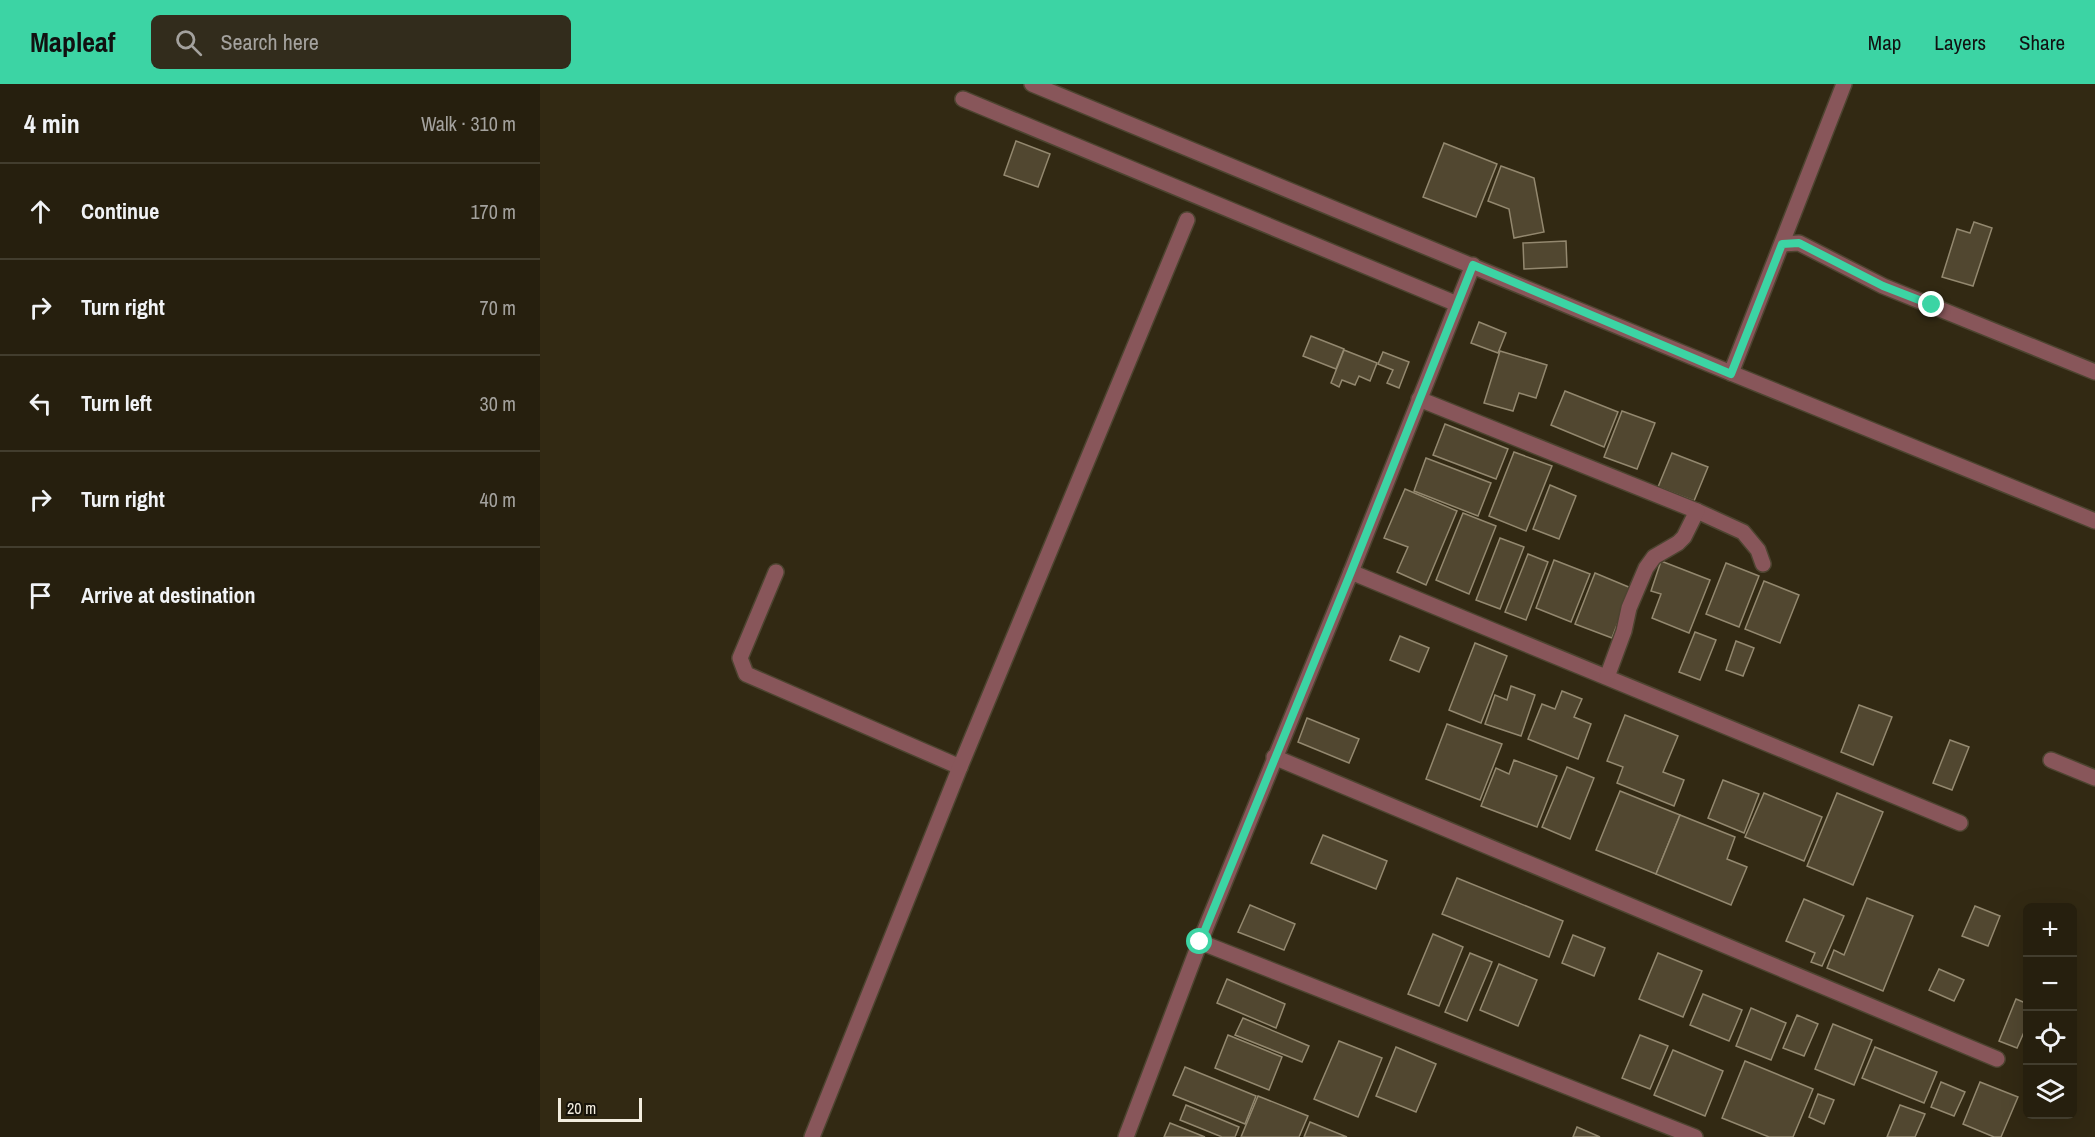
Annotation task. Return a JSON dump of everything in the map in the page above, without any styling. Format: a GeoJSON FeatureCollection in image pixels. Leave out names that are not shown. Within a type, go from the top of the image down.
{"type":"FeatureCollection","features":[{"type":"Feature","properties":{"kind":"street"},"geometry":{"type":"LineString","coordinates":[[1032,84],[1473,265],[1731,374],[2095,521]]}},
{"type":"Feature","properties":{"kind":"street"},"geometry":{"type":"LineString","coordinates":[[1731,374],[1844,84]]}},
{"type":"Feature","properties":{"kind":"street"},"geometry":{"type":"LineString","coordinates":[[963,99],[1457,304]]}},
{"type":"Feature","properties":{"kind":"street"},"geometry":{"type":"LineString","coordinates":[[812,1137],[960,767],[1187,220]]}},
{"type":"Feature","properties":{"kind":"street"},"geometry":{"type":"LineString","coordinates":[[1782,244],[1799,243],[1883,286],[2095,372]]}},
{"type":"Feature","properties":{"kind":"street"},"geometry":{"type":"LineString","coordinates":[[1126,1137],[1200,942],[1473,265]]}},
{"type":"Feature","properties":{"kind":"street"},"geometry":{"type":"LineString","coordinates":[[1419,399],[1743,532],[1758,550],[1763,564]]}},
{"type":"Feature","properties":{"kind":"street"},"geometry":{"type":"LineString","coordinates":[[1607,677],[1624,631],[1629,608],[1646,568],[1654,557],[1684,537],[1697,512]]}},
{"type":"Feature","properties":{"kind":"street"},"geometry":{"type":"LineString","coordinates":[[776,572],[740,658],[746,674],[960,767]]}},
{"type":"Feature","properties":{"kind":"street"},"geometry":{"type":"LineString","coordinates":[[1351,572],[1960,823]]}},
{"type":"Feature","properties":{"kind":"street"},"geometry":{"type":"LineString","coordinates":[[1274,757],[1997,1059]]}},
{"type":"Feature","properties":{"kind":"street"},"geometry":{"type":"LineString","coordinates":[[2051,760],[2095,778]]}},
{"type":"Feature","properties":{"kind":"street"},"geometry":{"type":"LineString","coordinates":[[1200,942],[1695,1137]]}},
{"type":"Feature","properties":{"kind":"building"},"geometry":{"type":"Polygon","coordinates":[[[1016,141],[1050,154],[1038,187],[1004,175],[1016,141]]]}},
{"type":"Feature","properties":{"kind":"building"},"geometry":{"type":"Polygon","coordinates":[[[1444,143],[1497,164],[1476,217],[1423,197],[1444,143]]]}},
{"type":"Feature","properties":{"kind":"building"},"geometry":{"type":"Polygon","coordinates":[[[1501,166],[1534,178],[1544,232],[1514,238],[1509,209],[1488,201],[1501,166]]]}},
{"type":"Feature","properties":{"kind":"building"},"geometry":{"type":"Polygon","coordinates":[[[1974,222],[1992,228],[1973,286],[1942,277],[1957,229],[1970,233],[1974,222]]]}},
{"type":"Feature","properties":{"kind":"building"},"geometry":{"type":"Polygon","coordinates":[[[1566,241],[1567,267],[1524,269],[1523,243],[1566,241]]]}},
{"type":"Feature","properties":{"kind":"building"},"geometry":{"type":"Polygon","coordinates":[[[1479,322],[1506,333],[1498,353],[1471,343],[1479,322]]]}},
{"type":"Feature","properties":{"kind":"building"},"geometry":{"type":"Polygon","coordinates":[[[1311,336],[1344,349],[1336,369],[1303,356],[1311,336]]]}},
{"type":"Feature","properties":{"kind":"building"},"geometry":{"type":"Polygon","coordinates":[[[1344,350],[1377,363],[1370,381],[1359,376],[1355,385],[1342,380],[1339,387],[1331,383],[1344,350]]]}},
{"type":"Feature","properties":{"kind":"building"},"geometry":{"type":"Polygon","coordinates":[[[1500,351],[1547,365],[1536,398],[1519,393],[1513,411],[1484,403],[1500,351]]]}},
{"type":"Feature","properties":{"kind":"building"},"geometry":{"type":"Polygon","coordinates":[[[1383,352],[1409,362],[1399,388],[1387,383],[1393,370],[1378,364],[1383,352]]]}},
{"type":"Feature","properties":{"kind":"building"},"geometry":{"type":"Polygon","coordinates":[[[1565,391],[1618,412],[1604,447],[1551,425],[1565,391]]]}},
{"type":"Feature","properties":{"kind":"building"},"geometry":{"type":"Polygon","coordinates":[[[1622,411],[1655,423],[1637,469],[1604,457],[1622,411]]]}},
{"type":"Feature","properties":{"kind":"building"},"geometry":{"type":"Polygon","coordinates":[[[1445,424],[1508,449],[1496,479],[1433,455],[1445,424]]]}},
{"type":"Feature","properties":{"kind":"building"},"geometry":{"type":"Polygon","coordinates":[[[1514,452],[1552,466],[1526,531],[1489,516],[1514,452]]]}},
{"type":"Feature","properties":{"kind":"building"},"geometry":{"type":"Polygon","coordinates":[[[1672,453],[1708,467],[1694,501],[1658,487],[1672,453]]]}},
{"type":"Feature","properties":{"kind":"building"},"geometry":{"type":"Polygon","coordinates":[[[1426,458],[1491,483],[1478,516],[1414,491],[1426,458]]]}},
{"type":"Feature","properties":{"kind":"building"},"geometry":{"type":"Polygon","coordinates":[[[1550,485],[1576,496],[1559,539],[1533,529],[1550,485]]]}},
{"type":"Feature","properties":{"kind":"building"},"geometry":{"type":"Polygon","coordinates":[[[1405,489],[1457,511],[1426,585],[1397,572],[1408,547],[1384,538],[1405,489]]]}},
{"type":"Feature","properties":{"kind":"building"},"geometry":{"type":"Polygon","coordinates":[[[1463,513],[1496,526],[1469,594],[1436,580],[1463,513]]]}},
{"type":"Feature","properties":{"kind":"building"},"geometry":{"type":"Polygon","coordinates":[[[1500,538],[1524,547],[1500,609],[1476,600],[1500,538]]]}},
{"type":"Feature","properties":{"kind":"building"},"geometry":{"type":"Polygon","coordinates":[[[1528,554],[1548,562],[1526,620],[1505,612],[1528,554]]]}},
{"type":"Feature","properties":{"kind":"building"},"geometry":{"type":"Polygon","coordinates":[[[1554,560],[1590,574],[1571,622],[1536,608],[1554,560]]]}},
{"type":"Feature","properties":{"kind":"building"},"geometry":{"type":"Polygon","coordinates":[[[1661,561],[1710,580],[1689,633],[1652,618],[1661,594],[1651,591],[1661,561]]]}},
{"type":"Feature","properties":{"kind":"building"},"geometry":{"type":"Polygon","coordinates":[[[1726,563],[1759,576],[1739,627],[1706,614],[1726,563]]]}},
{"type":"Feature","properties":{"kind":"building"},"geometry":{"type":"Polygon","coordinates":[[[1595,573],[1631,588],[1612,638],[1575,624],[1595,573]]]}},
{"type":"Feature","properties":{"kind":"building"},"geometry":{"type":"Polygon","coordinates":[[[1764,581],[1799,595],[1780,643],[1745,629],[1764,581]]]}},
{"type":"Feature","properties":{"kind":"building"},"geometry":{"type":"Polygon","coordinates":[[[1695,632],[1716,640],[1700,680],[1679,672],[1695,632]]]}},
{"type":"Feature","properties":{"kind":"building"},"geometry":{"type":"Polygon","coordinates":[[[1400,636],[1429,648],[1419,672],[1390,660],[1400,636]]]}},
{"type":"Feature","properties":{"kind":"building"},"geometry":{"type":"Polygon","coordinates":[[[1736,641],[1754,648],[1743,676],[1726,670],[1736,641]]]}},
{"type":"Feature","properties":{"kind":"building"},"geometry":{"type":"Polygon","coordinates":[[[1475,643],[1507,656],[1481,723],[1449,710],[1475,643]]]}},
{"type":"Feature","properties":{"kind":"building"},"geometry":{"type":"Polygon","coordinates":[[[1511,686],[1535,695],[1521,736],[1485,724],[1495,695],[1507,700],[1511,686]]]}},
{"type":"Feature","properties":{"kind":"building"},"geometry":{"type":"Polygon","coordinates":[[[1562,691],[1582,699],[1574,717],[1591,724],[1578,759],[1528,739],[1542,704],[1555,709],[1562,691]]]}},
{"type":"Feature","properties":{"kind":"building"},"geometry":{"type":"Polygon","coordinates":[[[1859,705],[1892,717],[1873,765],[1841,752],[1859,705]]]}},
{"type":"Feature","properties":{"kind":"building"},"geometry":{"type":"Polygon","coordinates":[[[1625,715],[1678,736],[1663,772],[1684,780],[1674,806],[1617,783],[1623,767],[1607,761],[1625,715]]]}},
{"type":"Feature","properties":{"kind":"building"},"geometry":{"type":"Polygon","coordinates":[[[1307,718],[1359,739],[1349,763],[1298,742],[1307,718]]]}},
{"type":"Feature","properties":{"kind":"building"},"geometry":{"type":"Polygon","coordinates":[[[1447,724],[1502,744],[1480,800],[1426,779],[1447,724]]]}},
{"type":"Feature","properties":{"kind":"building"},"geometry":{"type":"Polygon","coordinates":[[[1950,740],[1969,747],[1952,790],[1933,783],[1950,740]]]}},
{"type":"Feature","properties":{"kind":"building"},"geometry":{"type":"Polygon","coordinates":[[[1514,760],[1557,776],[1537,827],[1481,806],[1496,768],[1509,774],[1514,760]]]}},
{"type":"Feature","properties":{"kind":"building"},"geometry":{"type":"Polygon","coordinates":[[[1567,767],[1594,778],[1570,839],[1542,827],[1567,767]]]}},
{"type":"Feature","properties":{"kind":"building"},"geometry":{"type":"Polygon","coordinates":[[[1723,780],[1759,794],[1744,833],[1708,818],[1723,780]]]}},
{"type":"Feature","properties":{"kind":"building"},"geometry":{"type":"Polygon","coordinates":[[[1620,791],[1680,815],[1656,874],[1596,850],[1620,791]]]}},
{"type":"Feature","properties":{"kind":"building"},"geometry":{"type":"Polygon","coordinates":[[[1764,793],[1822,817],[1804,861],[1745,837],[1764,793]]]}},
{"type":"Feature","properties":{"kind":"building"},"geometry":{"type":"Polygon","coordinates":[[[1837,793],[1883,812],[1853,885],[1807,866],[1837,793]]]}},
{"type":"Feature","properties":{"kind":"building"},"geometry":{"type":"Polygon","coordinates":[[[1680,815],[1735,837],[1727,859],[1747,867],[1731,905],[1656,874],[1680,815]]]}},
{"type":"Feature","properties":{"kind":"building"},"geometry":{"type":"Polygon","coordinates":[[[1323,835],[1387,861],[1376,889],[1311,863],[1323,835]]]}},
{"type":"Feature","properties":{"kind":"building"},"geometry":{"type":"Polygon","coordinates":[[[1457,878],[1563,921],[1549,957],[1442,914],[1457,878]]]}},
{"type":"Feature","properties":{"kind":"building"},"geometry":{"type":"Polygon","coordinates":[[[1867,898],[1913,916],[1883,991],[1827,968],[1834,950],[1844,955],[1867,898]]]}},
{"type":"Feature","properties":{"kind":"building"},"geometry":{"type":"Polygon","coordinates":[[[1804,899],[1844,916],[1822,966],[1811,962],[1815,953],[1786,941],[1804,899]]]}},
{"type":"Feature","properties":{"kind":"building"},"geometry":{"type":"Polygon","coordinates":[[[1250,905],[1295,924],[1284,950],[1238,932],[1250,905]]]}},
{"type":"Feature","properties":{"kind":"building"},"geometry":{"type":"Polygon","coordinates":[[[1975,906],[2000,916],[1988,946],[1962,936],[1975,906]]]}},
{"type":"Feature","properties":{"kind":"building"},"geometry":{"type":"Polygon","coordinates":[[[1433,934],[1463,947],[1439,1006],[1408,994],[1433,934]]]}},
{"type":"Feature","properties":{"kind":"building"},"geometry":{"type":"Polygon","coordinates":[[[1573,935],[1605,948],[1594,976],[1562,963],[1573,935]]]}},
{"type":"Feature","properties":{"kind":"building"},"geometry":{"type":"Polygon","coordinates":[[[1470,953],[1492,962],[1467,1021],[1445,1012],[1470,953]]]}},
{"type":"Feature","properties":{"kind":"building"},"geometry":{"type":"Polygon","coordinates":[[[1658,953],[1702,971],[1683,1017],[1639,999],[1658,953]]]}},
{"type":"Feature","properties":{"kind":"building"},"geometry":{"type":"Polygon","coordinates":[[[1499,964],[1537,980],[1518,1026],[1480,1010],[1499,964]]]}},
{"type":"Feature","properties":{"kind":"building"},"geometry":{"type":"Polygon","coordinates":[[[1939,969],[1964,980],[1954,1001],[1929,990],[1939,969]]]}},
{"type":"Feature","properties":{"kind":"building"},"geometry":{"type":"Polygon","coordinates":[[[1227,979],[1285,1004],[1276,1028],[1217,1003],[1227,979]]]}},
{"type":"Feature","properties":{"kind":"building"},"geometry":{"type":"Polygon","coordinates":[[[1703,994],[1742,1010],[1729,1041],[1690,1025],[1703,994]]]}},
{"type":"Feature","properties":{"kind":"building"},"geometry":{"type":"Polygon","coordinates":[[[2016,999],[2023,1002],[2023,1034],[2017,1048],[1999,1041],[2016,999]]]}},
{"type":"Feature","properties":{"kind":"building"},"geometry":{"type":"Polygon","coordinates":[[[1751,1008],[1786,1023],[1771,1060],[1736,1046],[1751,1008]]]}},
{"type":"Feature","properties":{"kind":"building"},"geometry":{"type":"Polygon","coordinates":[[[1797,1015],[1818,1024],[1804,1056],[1783,1048],[1797,1015]]]}},
{"type":"Feature","properties":{"kind":"building"},"geometry":{"type":"Polygon","coordinates":[[[1243,1018],[1309,1046],[1302,1062],[1235,1035],[1243,1018]]]}},
{"type":"Feature","properties":{"kind":"building"},"geometry":{"type":"Polygon","coordinates":[[[1833,1024],[1872,1040],[1854,1085],[1815,1069],[1833,1024]]]}},
{"type":"Feature","properties":{"kind":"building"},"geometry":{"type":"Polygon","coordinates":[[[1228,1035],[1282,1057],[1269,1090],[1215,1068],[1228,1035]]]}},
{"type":"Feature","properties":{"kind":"building"},"geometry":{"type":"Polygon","coordinates":[[[1640,1035],[1668,1046],[1650,1089],[1622,1078],[1640,1035]]]}},
{"type":"Feature","properties":{"kind":"building"},"geometry":{"type":"Polygon","coordinates":[[[1339,1041],[1382,1058],[1358,1117],[1314,1099],[1339,1041]]]}},
{"type":"Feature","properties":{"kind":"building"},"geometry":{"type":"Polygon","coordinates":[[[1396,1047],[1436,1064],[1416,1112],[1376,1096],[1396,1047]]]}},
{"type":"Feature","properties":{"kind":"building"},"geometry":{"type":"Polygon","coordinates":[[[1875,1047],[1937,1072],[1924,1103],[1862,1078],[1875,1047]]]}},
{"type":"Feature","properties":{"kind":"building"},"geometry":{"type":"Polygon","coordinates":[[[1673,1050],[1723,1071],[1705,1116],[1654,1095],[1673,1050]]]}},
{"type":"Feature","properties":{"kind":"building"},"geometry":{"type":"Polygon","coordinates":[[[1745,1061],[1813,1089],[1793,1137],[1769,1137],[1722,1118],[1745,1061]]]}},
{"type":"Feature","properties":{"kind":"building"},"geometry":{"type":"Polygon","coordinates":[[[1185,1067],[1256,1096],[1245,1124],[1173,1095],[1185,1067]]]}},
{"type":"Feature","properties":{"kind":"building"},"geometry":{"type":"Polygon","coordinates":[[[1941,1082],[1965,1092],[1954,1116],[1931,1107],[1941,1082]]]}},
{"type":"Feature","properties":{"kind":"building"},"geometry":{"type":"Polygon","coordinates":[[[1980,1082],[2018,1097],[2001,1137],[1994,1137],[1963,1124],[1980,1082]]]}},
{"type":"Feature","properties":{"kind":"building"},"geometry":{"type":"Polygon","coordinates":[[[1818,1094],[1834,1100],[1824,1124],[1809,1117],[1818,1094]]]}},
{"type":"Feature","properties":{"kind":"building"},"geometry":{"type":"Polygon","coordinates":[[[1258,1096],[1308,1116],[1299,1137],[1241,1137],[1258,1096]]]}},
{"type":"Feature","properties":{"kind":"building"},"geometry":{"type":"Polygon","coordinates":[[[1186,1105],[1239,1127],[1235,1137],[1222,1137],[1180,1120],[1186,1105]]]}},
{"type":"Feature","properties":{"kind":"building"},"geometry":{"type":"Polygon","coordinates":[[[1900,1105],[1925,1114],[1915,1137],[1887,1137],[1900,1105]]]}},
{"type":"Feature","properties":{"kind":"building"},"geometry":{"type":"Polygon","coordinates":[[[1310,1122],[1347,1137],[1304,1137],[1310,1122]]]}},
{"type":"Feature","properties":{"kind":"building"},"geometry":{"type":"Polygon","coordinates":[[[1170,1123],[1205,1137],[1164,1137],[1170,1123]]]}},
{"type":"Feature","properties":{"kind":"building"},"geometry":{"type":"Polygon","coordinates":[[[1577,1127],[1600,1137],[1573,1137],[1577,1127]]]}},
{"type":"Feature","properties":{"kind":"route"},"geometry":{"type":"LineString","coordinates":[[1200,942],[1473,265],[1731,374],[1782,244],[1799,243],[1883,286],[1932,305]]}}]}
